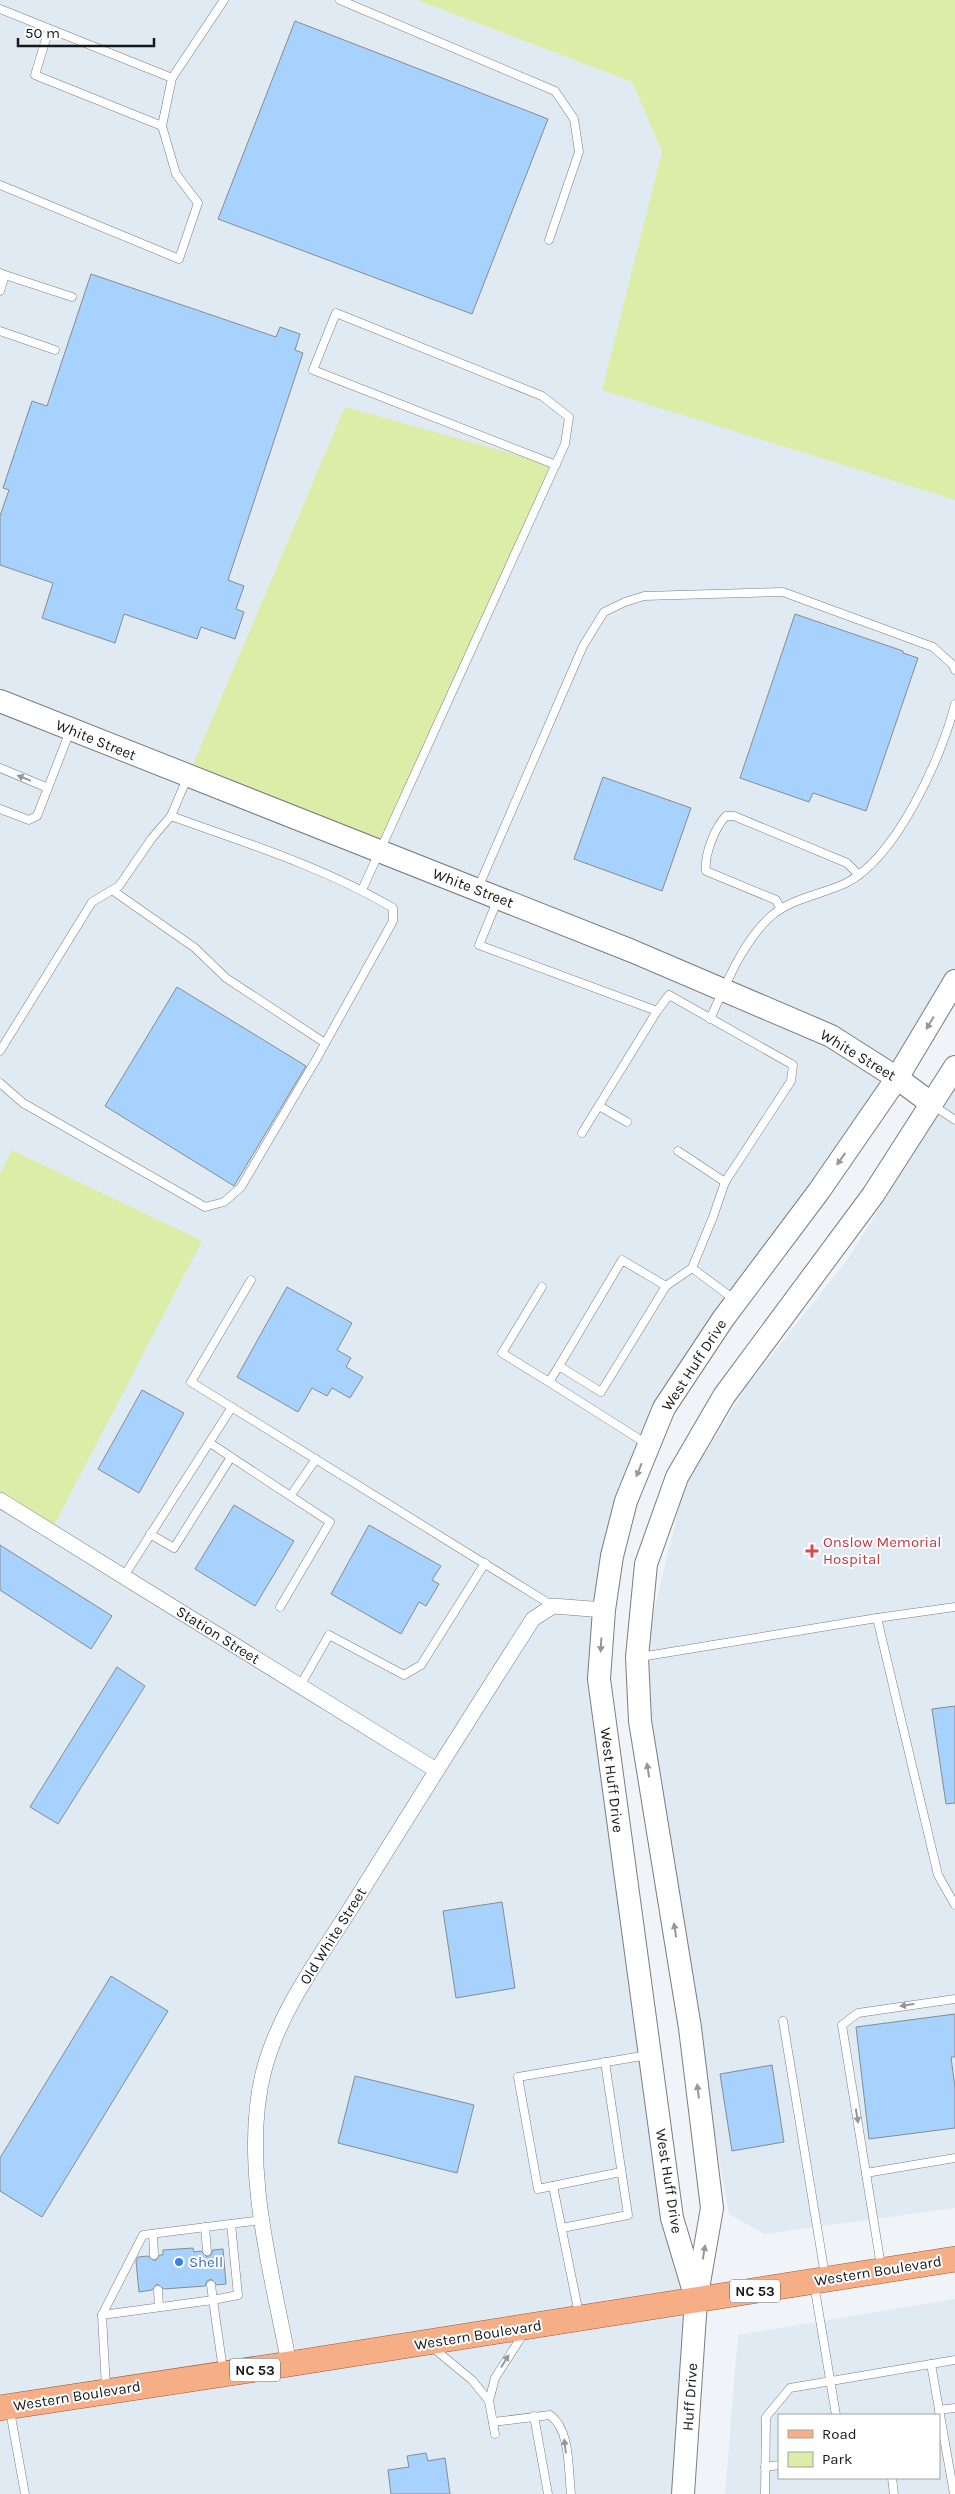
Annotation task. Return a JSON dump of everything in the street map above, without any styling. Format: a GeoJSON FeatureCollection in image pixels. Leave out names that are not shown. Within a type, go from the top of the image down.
{"type":"FeatureCollection","features":[{"type":"Feature","properties":{"kind":"main road","name":"Western Boulevard"},"geometry":{"type":"LineString","coordinates":[[5,2407],[427,2343],[955,2259]]}},
{"type":"Feature","properties":{"kind":"street","name":"White Street"},"geometry":{"type":"LineString","coordinates":[[0,701],[499,898],[831,1036],[897,1078],[932,1104]]}},
{"type":"Feature","properties":{"kind":"street","name":"West Huff Drive"},"geometry":{"type":"LineString","coordinates":[[696,2300],[672,2218],[599,1679],[604,1610],[612,1556],[626,1501],[664,1408],[737,1301],[819,1191],[897,1078],[955,981]]}},
{"type":"Feature","properties":{"kind":"street","name":"West Huff Drive"},"geometry":{"type":"LineString","coordinates":[[696,2300],[712,2208],[690,2028],[640,1721],[636,1657],[646,1564],[677,1477],[724,1396],[873,1195],[955,1068]]}},
{"type":"Feature","properties":{"kind":"street","name":"Station Street"},"geometry":{"type":"LineString","coordinates":[[0,1500],[436,1770]]}},
{"type":"Feature","properties":{"kind":"street"},"geometry":{"type":"LineString","coordinates":[[553,1606],[604,1610]]}},
{"type":"Feature","properties":{"kind":"street","name":"Old White Street"},"geometry":{"type":"LineString","coordinates":[[290,2364],[262,2220],[255,2160],[257,2120],[264,2071],[280,2022],[436,1770],[533,1619],[553,1606]]}},
{"type":"Feature","properties":{"kind":"street","name":"Huff Drive"},"geometry":{"type":"LineString","coordinates":[[683,2494],[696,2300]]}},
{"type":"Feature","properties":{"kind":"lane"},"geometry":{"type":"LineString","coordinates":[[0,185],[179,259],[198,202],[176,174],[162,126],[172,78],[224,0]]}},
{"type":"Feature","properties":{"kind":"lane"},"geometry":{"type":"LineString","coordinates":[[340,0],[555,90],[574,119],[579,152],[549,240]]}},
{"type":"Feature","properties":{"kind":"lane"},"geometry":{"type":"LineString","coordinates":[[0,8],[172,78]]}},
{"type":"Feature","properties":{"kind":"lane"},"geometry":{"type":"LineString","coordinates":[[49,29],[35,75],[162,126]]}},
{"type":"Feature","properties":{"kind":"lane"},"geometry":{"type":"LineString","coordinates":[[0,291],[3,274],[72,297]]}},
{"type":"Feature","properties":{"kind":"lane"},"geometry":{"type":"LineString","coordinates":[[362,890],[556,465],[565,444],[569,417],[542,396],[336,313],[313,370],[556,465]]}},
{"type":"Feature","properties":{"kind":"lane"},"geometry":{"type":"LineString","coordinates":[[0,331],[56,350]]}},
{"type":"Feature","properties":{"kind":"lane"},"geometry":{"type":"LineString","coordinates":[[477,890],[583,646],[604,612],[625,602],[644,596],[784,592],[933,647],[953,665],[955,670]]}},
{"type":"Feature","properties":{"kind":"lane"},"geometry":{"type":"LineString","coordinates":[[710,1019],[742,954],[758,930],[781,909],[846,883],[859,875],[886,846],[914,805],[929,775],[955,704]]}},
{"type":"Feature","properties":{"kind":"lane"},"geometry":{"type":"LineString","coordinates":[[0,810],[29,820],[37,816],[70,729]]}},
{"type":"Feature","properties":{"kind":"lane"},"geometry":{"type":"LineString","coordinates":[[0,768],[48,788]]}},
{"type":"Feature","properties":{"kind":"lane"},"geometry":{"type":"LineString","coordinates":[[0,1051],[92,902],[119,886],[152,838],[171,816],[188,776]]}},
{"type":"Feature","properties":{"kind":"lane"},"geometry":{"type":"LineString","coordinates":[[0,1083],[23,1103],[205,1207],[224,1202],[241,1187],[393,921],[393,908],[362,890],[277,855],[171,816]]}},
{"type":"Feature","properties":{"kind":"lane"},"geometry":{"type":"LineString","coordinates":[[781,909],[776,900],[706,871],[705,862],[721,822],[726,816],[734,816],[847,864],[859,875]]}},
{"type":"Feature","properties":{"kind":"lane"},"geometry":{"type":"LineString","coordinates":[[112,890],[196,948],[226,978],[325,1043]]}},
{"type":"Feature","properties":{"kind":"lane"},"geometry":{"type":"LineString","coordinates":[[499,898],[479,945],[657,1011]]}},
{"type":"Feature","properties":{"kind":"lane"},"geometry":{"type":"LineString","coordinates":[[559,1366],[601,1392],[666,1286],[692,1268],[713,1217],[724,1182],[791,1080],[793,1064],[669,996],[657,1011],[582,1133]]}},
{"type":"Feature","properties":{"kind":"lane"},"geometry":{"type":"LineString","coordinates":[[932,1104],[955,1120]]}},
{"type":"Feature","properties":{"kind":"lane"},"geometry":{"type":"LineString","coordinates":[[599,1106],[627,1122]]}},
{"type":"Feature","properties":{"kind":"lane"},"geometry":{"type":"LineString","coordinates":[[678,1151],[724,1182]]}},
{"type":"Feature","properties":{"kind":"lane"},"geometry":{"type":"LineString","coordinates":[[549,1382],[622,1260],[666,1286]]}},
{"type":"Feature","properties":{"kind":"lane"},"geometry":{"type":"LineString","coordinates":[[692,1268],[737,1301]]}},
{"type":"Feature","properties":{"kind":"lane"},"geometry":{"type":"LineString","coordinates":[[251,1280],[191,1382],[553,1606]]}},
{"type":"Feature","properties":{"kind":"lane"},"geometry":{"type":"LineString","coordinates":[[542,1287],[502,1354],[649,1444]]}},
{"type":"Feature","properties":{"kind":"lane"},"geometry":{"type":"LineString","coordinates":[[124,1576],[232,1407]]}},
{"type":"Feature","properties":{"kind":"lane"},"geometry":{"type":"LineString","coordinates":[[210,1443],[330,1522],[280,1608]]}},
{"type":"Feature","properties":{"kind":"lane"},"geometry":{"type":"LineString","coordinates":[[150,1534],[174,1548],[232,1457]]}},
{"type":"Feature","properties":{"kind":"lane"},"geometry":{"type":"LineString","coordinates":[[291,1495],[316,1459]]}},
{"type":"Feature","properties":{"kind":"lane"},"geometry":{"type":"LineString","coordinates":[[300,1686],[329,1635],[404,1675],[421,1665],[485,1563]]}},
{"type":"Feature","properties":{"kind":"lane"},"geometry":{"type":"LineString","coordinates":[[636,1657],[955,1607]]}},
{"type":"Feature","properties":{"kind":"lane"},"geometry":{"type":"LineString","coordinates":[[877,1618],[938,1875],[955,1905]]}},
{"type":"Feature","properties":{"kind":"lane"},"geometry":{"type":"LineString","coordinates":[[882,2271],[842,2025],[858,2013],[955,1999]]}},
{"type":"Feature","properties":{"kind":"lane"},"geometry":{"type":"LineString","coordinates":[[783,2021],[836,2414]]}},
{"type":"Feature","properties":{"kind":"lane"},"geometry":{"type":"LineString","coordinates":[[621,2172],[538,2189],[518,2078],[650,2054]]}},
{"type":"Feature","properties":{"kind":"lane"},"geometry":{"type":"LineString","coordinates":[[562,2228],[628,2215],[605,2062]]}},
{"type":"Feature","properties":{"kind":"lane"},"geometry":{"type":"LineString","coordinates":[[866,2172],[955,2158]]}},
{"type":"Feature","properties":{"kind":"lane"},"geometry":{"type":"LineString","coordinates":[[553,2186],[579,2319]]}},
{"type":"Feature","properties":{"kind":"lane"},"geometry":{"type":"LineString","coordinates":[[106,2392],[102,2315],[143,2235],[262,2220]]}},
{"type":"Feature","properties":{"kind":"lane"},"geometry":{"type":"LineString","coordinates":[[102,2315],[238,2295],[231,2224]]}},
{"type":"Feature","properties":{"kind":"lane"},"geometry":{"type":"LineString","coordinates":[[204,2227],[207,2251]]}},
{"type":"Feature","properties":{"kind":"lane"},"geometry":{"type":"LineString","coordinates":[[153,2234],[154,2255]]}},
{"type":"Feature","properties":{"kind":"lane"},"geometry":{"type":"LineString","coordinates":[[211,2285],[224,2374]]}},
{"type":"Feature","properties":{"kind":"lane"},"geometry":{"type":"LineString","coordinates":[[158,2290],[159,2307]]}},
{"type":"Feature","properties":{"kind":"lane"},"geometry":{"type":"LineString","coordinates":[[495,2434],[489,2401],[495,2378],[530,2326]]}},
{"type":"Feature","properties":{"kind":"lane"},"geometry":{"type":"LineString","coordinates":[[427,2343],[472,2380],[489,2401]]}},
{"type":"Feature","properties":{"kind":"lane"},"geometry":{"type":"LineString","coordinates":[[765,2494],[766,2416],[790,2388],[955,2360]]}},
{"type":"Feature","properties":{"kind":"lane"},"geometry":{"type":"LineString","coordinates":[[931,2364],[940,2410],[941,2436],[954,2494]]}},
{"type":"Feature","properties":{"kind":"lane"},"geometry":{"type":"LineString","coordinates":[[5,2407],[25,2494]]}},
{"type":"Feature","properties":{"kind":"lane"},"geometry":{"type":"LineString","coordinates":[[940,2410],[955,2408]]}},
{"type":"Feature","properties":{"kind":"lane"},"geometry":{"type":"LineString","coordinates":[[493,2422],[550,2415],[560,2425],[564,2436],[571,2494]]}},
{"type":"Feature","properties":{"kind":"lane"},"geometry":{"type":"LineString","coordinates":[[534,2416],[548,2494]]}},
{"type":"Feature","properties":{"kind":"lane"},"geometry":{"type":"LineString","coordinates":[[765,2468],[778,2465]]}},
{"type":"Feature","properties":{"kind":"lane"},"geometry":{"type":"LineString","coordinates":[[892,2479],[894,2494]]}},
{"type":"Feature","properties":{"kind":"shaded area"},"geometry":{"type":"Polygon","coordinates":[[[0,0],[417,0],[632,82],[662,152],[603,390],[955,500],[955,981],[664,1408],[604,1610],[617,1816],[696,2300],[685,2494],[0,2494],[0,0]]]}},
{"type":"Feature","properties":{"kind":"shaded area","name":"Onslow Memorial Hospital"},"geometry":{"type":"Polygon","coordinates":[[[955,1087],[955,2208],[765,2234],[729,2214],[693,2010],[644,1686],[653,1615],[684,1487],[747,1386],[847,1260],[955,1087]]]}},
{"type":"Feature","properties":{"kind":"shaded area"},"geometry":{"type":"Polygon","coordinates":[[[955,2299],[955,2494],[725,2494],[738,2335],[955,2299]]]}},
{"type":"Feature","properties":{"kind":"green space"},"geometry":{"type":"Polygon","coordinates":[[[417,0],[955,0],[955,500],[602,390],[662,152],[632,82],[417,0]]]}},
{"type":"Feature","properties":{"kind":"green space"},"geometry":{"type":"Polygon","coordinates":[[[345,407],[553,465],[380,851],[188,776],[345,407]]]}},
{"type":"Feature","properties":{"kind":"green space"},"geometry":{"type":"Polygon","coordinates":[[[12,1150],[202,1241],[51,1531],[0,1496],[0,1174],[12,1150]]]}},
{"type":"Feature","properties":{"kind":"building"},"geometry":{"type":"Polygon","coordinates":[[[295,21],[548,119],[472,314],[218,219],[295,21]]]}},
{"type":"Feature","properties":{"kind":"building"},"geometry":{"type":"Polygon","coordinates":[[[91,274],[276,337],[280,327],[300,334],[295,350],[303,353],[228,580],[244,586],[236,609],[244,612],[235,639],[201,627],[197,639],[124,614],[115,643],[42,618],[53,583],[0,565],[0,516],[9,490],[3,488],[32,401],[47,406],[91,274]]]}},
{"type":"Feature","properties":{"kind":"building"},"geometry":{"type":"Polygon","coordinates":[[[795,614],[903,651],[903,653],[918,658],[866,811],[813,793],[809,802],[740,778],[795,614]]]}},
{"type":"Feature","properties":{"kind":"building"},"geometry":{"type":"Polygon","coordinates":[[[603,777],[691,808],[662,891],[574,859],[603,777]]]}},
{"type":"Feature","properties":{"kind":"building"},"geometry":{"type":"Polygon","coordinates":[[[177,987],[306,1066],[234,1186],[105,1106],[177,987]]]}},
{"type":"Feature","properties":{"kind":"building"},"geometry":{"type":"Polygon","coordinates":[[[287,1287],[352,1323],[337,1350],[351,1358],[346,1367],[363,1377],[350,1398],[332,1388],[327,1396],[312,1388],[298,1412],[237,1377],[287,1287]]]}},
{"type":"Feature","properties":{"kind":"building"},"geometry":{"type":"Polygon","coordinates":[[[142,1390],[184,1413],[139,1493],[98,1469],[142,1390]]]}},
{"type":"Feature","properties":{"kind":"building"},"geometry":{"type":"Polygon","coordinates":[[[234,1505],[294,1541],[255,1606],[195,1569],[234,1505]]]}},
{"type":"Feature","properties":{"kind":"building"},"geometry":{"type":"Polygon","coordinates":[[[369,1525],[441,1566],[432,1580],[439,1584],[426,1606],[419,1602],[401,1634],[331,1594],[369,1525]]]}},
{"type":"Feature","properties":{"kind":"building"},"geometry":{"type":"Polygon","coordinates":[[[0,1545],[112,1616],[91,1649],[0,1590],[0,1545]]]}},
{"type":"Feature","properties":{"kind":"building"},"geometry":{"type":"Polygon","coordinates":[[[117,1667],[145,1686],[58,1824],[30,1807],[117,1667]]]}},
{"type":"Feature","properties":{"kind":"building"},"geometry":{"type":"Polygon","coordinates":[[[955,1706],[955,1803],[946,1804],[932,1709],[955,1706]]]}},
{"type":"Feature","properties":{"kind":"building"},"geometry":{"type":"Polygon","coordinates":[[[502,1902],[515,1988],[456,1998],[443,1911],[502,1902]]]}},
{"type":"Feature","properties":{"kind":"building"},"geometry":{"type":"Polygon","coordinates":[[[111,1976],[168,2011],[42,2217],[0,2191],[0,2158],[111,1976]]]}},
{"type":"Feature","properties":{"kind":"building"},"geometry":{"type":"Polygon","coordinates":[[[955,2014],[955,2057],[951,2057],[955,2088],[955,2128],[869,2139],[856,2027],[955,2014]]]}},
{"type":"Feature","properties":{"kind":"building"},"geometry":{"type":"Polygon","coordinates":[[[772,2065],[784,2142],[732,2151],[720,2074],[772,2065]]]}},
{"type":"Feature","properties":{"kind":"building"},"geometry":{"type":"Polygon","coordinates":[[[355,2076],[474,2105],[457,2173],[338,2143],[355,2076]]]}},
{"type":"Feature","properties":{"kind":"building","name":"Shell"},"geometry":{"type":"Polygon","coordinates":[[[193,2248],[194,2252],[201,2251],[207,2257],[211,2255],[213,2250],[223,2249],[226,2284],[217,2285],[211,2279],[207,2281],[205,2286],[164,2289],[157,2284],[152,2290],[139,2292],[136,2261],[138,2257],[148,2256],[155,2261],[160,2255],[163,2255],[163,2250],[193,2248]]]}},
{"type":"Feature","properties":{"kind":"building"},"geometry":{"type":"Polygon","coordinates":[[[426,2453],[428,2461],[445,2458],[450,2494],[391,2494],[388,2470],[409,2467],[407,2456],[426,2453]]]}},
{"type":"Feature","properties":{"kind":"place","name":"Onslow Memorial Hospital"},"geometry":{"type":"Point","coordinates":[812,1551]}},
{"type":"Feature","properties":{"kind":"place","name":"Shell"},"geometry":{"type":"Point","coordinates":[179,2262]}}]}
